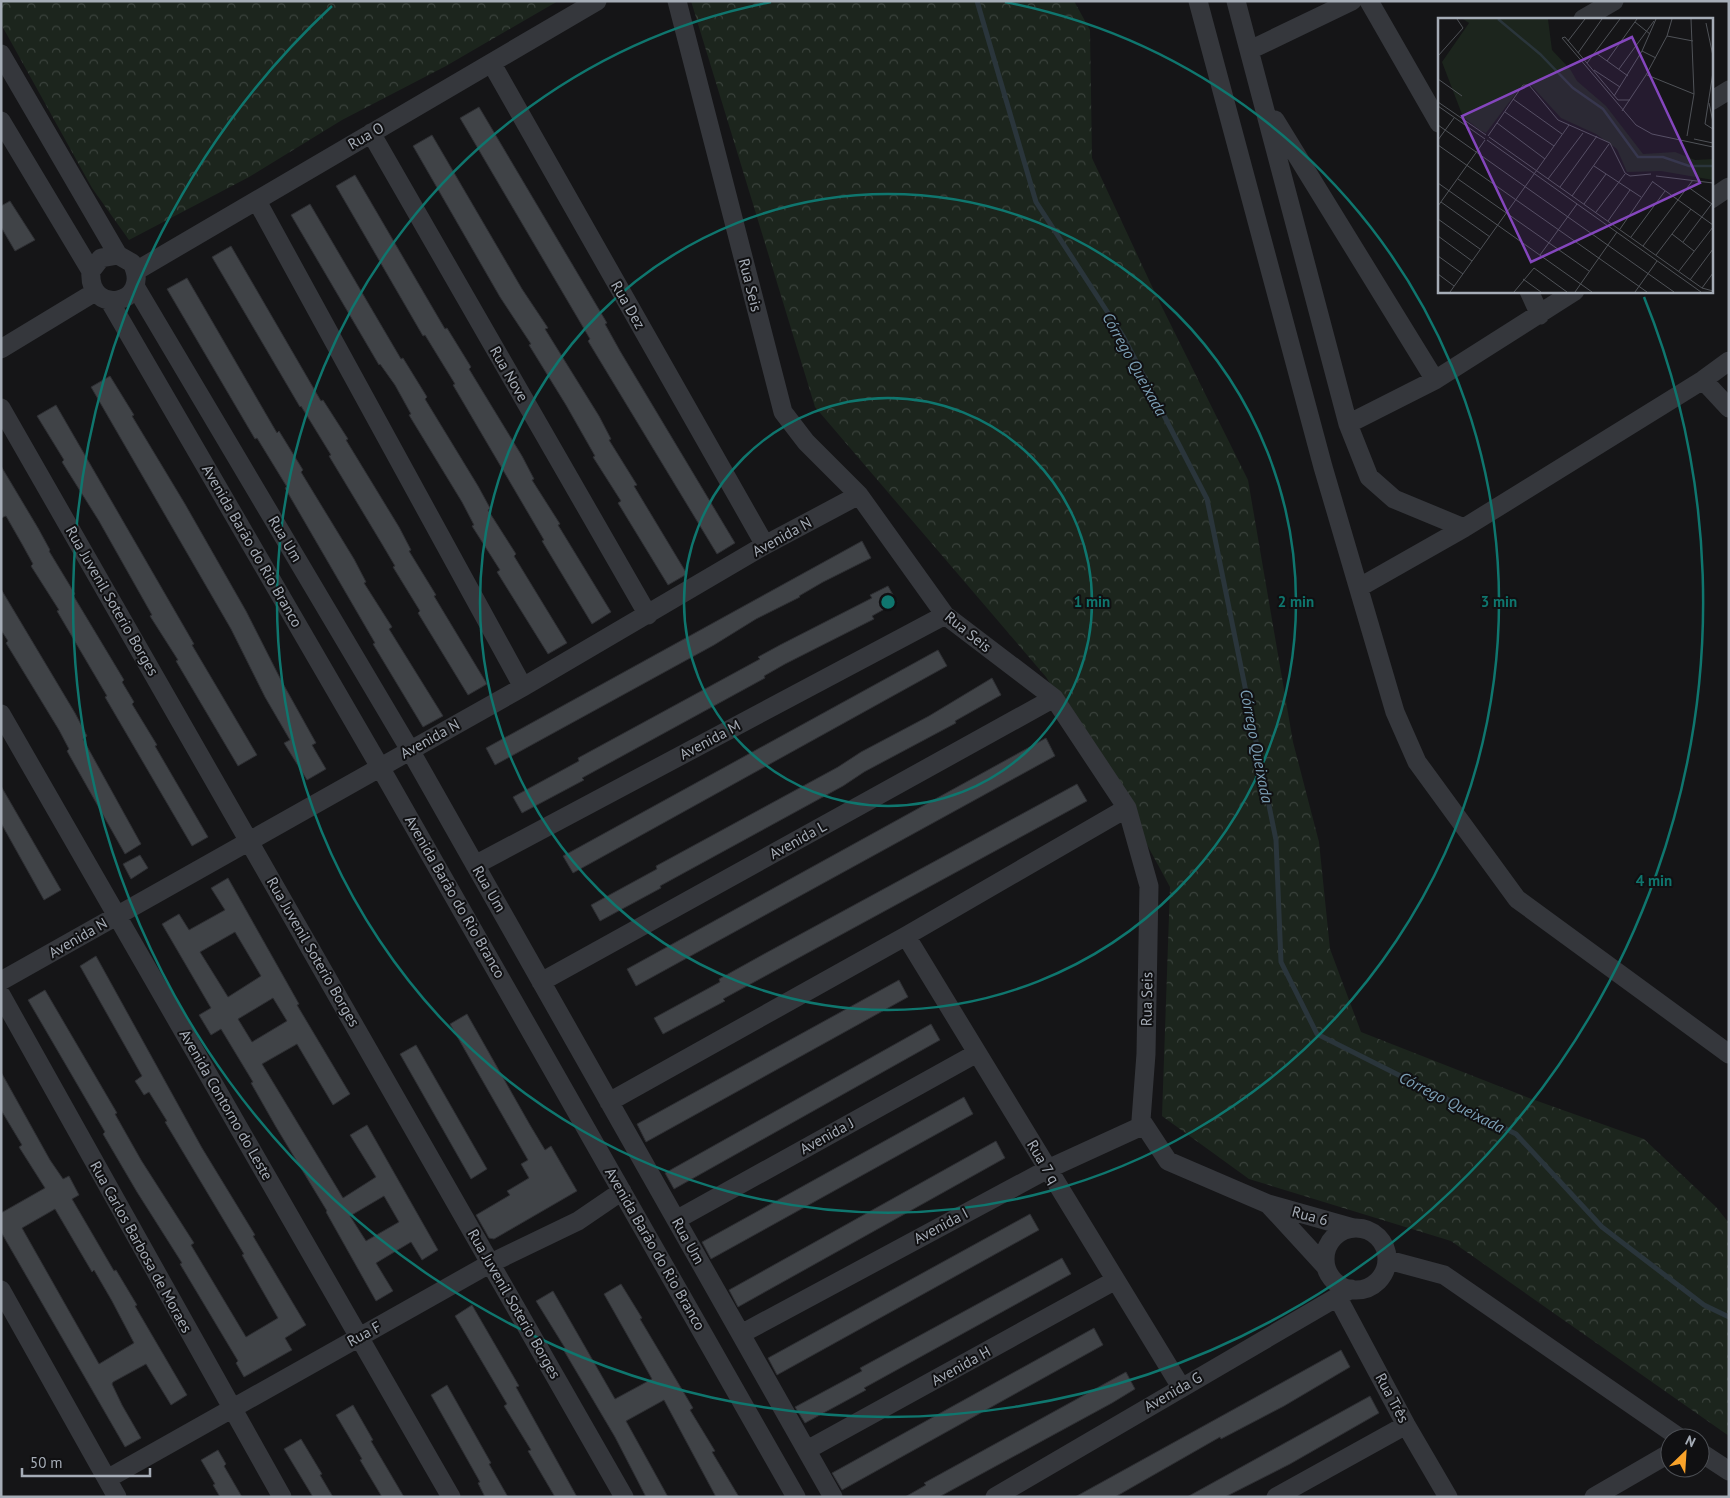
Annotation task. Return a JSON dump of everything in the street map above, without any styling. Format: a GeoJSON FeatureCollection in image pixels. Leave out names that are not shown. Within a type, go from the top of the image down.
{"type":"FeatureCollection","features":[{"type":"Feature","properties":{"kind":"street","name":"Rua O"},"geometry":{"type":"LineString","coordinates":[[135,278],[257,201],[596,1]]}},
{"type":"Feature","properties":{"kind":"street","name":"Rua Seis"},"geometry":{"type":"LineString","coordinates":[[676,1],[783,412],[806,442],[859,495],[945,615],[1054,698],[1127,808],[1149,886],[1146,1054],[1141,1120],[1168,1162],[1268,1204]]}},
{"type":"Feature","properties":{"kind":"street"},"geometry":{"type":"LineString","coordinates":[[1198,1],[1323,467],[1360,587],[1395,712],[1417,762],[1517,899],[1729,1054]]}},
{"type":"Feature","properties":{"kind":"street"},"geometry":{"type":"LineString","coordinates":[[1236,1],[1265,104],[1348,424],[1369,477],[1394,499],[1464,528]]}},
{"type":"Feature","properties":{"kind":"street"},"geometry":{"type":"LineString","coordinates":[[1250,50],[1352,1]]}},
{"type":"Feature","properties":{"kind":"street"},"geometry":{"type":"LineString","coordinates":[[1369,1],[1434,103],[1438,119]]}},
{"type":"Feature","properties":{"kind":"street"},"geometry":{"type":"LineString","coordinates":[[1585,18],[1614,1]]}},
{"type":"Feature","properties":{"kind":"street"},"geometry":{"type":"LineString","coordinates":[[1,54],[118,255],[132,263],[135,278],[124,298],[102,296],[1,349]]}},
{"type":"Feature","properties":{"kind":"street","name":"Rua Dez"},"geometry":{"type":"LineString","coordinates":[[492,64],[765,545]]}},
{"type":"Feature","properties":{"kind":"street"},"geometry":{"type":"LineString","coordinates":[[1712,100],[1729,90]]}},
{"type":"Feature","properties":{"kind":"street"},"geometry":{"type":"LineString","coordinates":[[1265,104],[1435,380]]}},
{"type":"Feature","properties":{"kind":"street"},"geometry":{"type":"LineString","coordinates":[[1,121],[91,271],[91,286],[102,296]]}},
{"type":"Feature","properties":{"kind":"street","name":"Rua Nove"},"geometry":{"type":"LineString","coordinates":[[371,133],[648,615]]}},
{"type":"Feature","properties":{"kind":"street"},"geometry":{"type":"LineString","coordinates":[[1712,198],[1729,187]]}},
{"type":"Feature","properties":{"kind":"street"},"geometry":{"type":"LineString","coordinates":[[257,201],[523,687]]}},
{"type":"Feature","properties":{"kind":"street"},"geometry":{"type":"LineString","coordinates":[[91,271],[101,258],[118,255]]}},
{"type":"Feature","properties":{"kind":"street","name":"Rua Um"},"geometry":{"type":"LineString","coordinates":[[135,278],[410,750],[834,1497]]}},
{"type":"Feature","properties":{"kind":"street"},"geometry":{"type":"LineString","coordinates":[[1529,292],[1540,315]]}},
{"type":"Feature","properties":{"kind":"street"},"geometry":{"type":"LineString","coordinates":[[1348,424],[1435,380],[1574,292]]}},
{"type":"Feature","properties":{"kind":"street","name":"Avenida Barão do Rio Branco"},"geometry":{"type":"LineString","coordinates":[[102,296],[380,767],[796,1497]]}},
{"type":"Feature","properties":{"kind":"street"},"geometry":{"type":"LineString","coordinates":[[1360,587],[1464,528],[1703,380],[1729,361]]}},
{"type":"Feature","properties":{"kind":"street"},"geometry":{"type":"LineString","coordinates":[[1703,380],[1729,408]]}},
{"type":"Feature","properties":{"kind":"street","name":"Rua Juvenil Soterio Borges"},"geometry":{"type":"LineString","coordinates":[[1,408],[624,1497]]}},
{"type":"Feature","properties":{"kind":"street","name":"Avenida N"},"geometry":{"type":"LineString","coordinates":[[1,981],[523,687],[765,545],[859,495]]}},
{"type":"Feature","properties":{"kind":"street","name":"Avenida M"},"geometry":{"type":"LineString","coordinates":[[475,865],[945,615]]}},
{"type":"Feature","properties":{"kind":"street","name":"Avenida L"},"geometry":{"type":"LineString","coordinates":[[541,982],[1054,698]]}},
{"type":"Feature","properties":{"kind":"street","name":"Avenida Contorno do Leste"},"geometry":{"type":"LineString","coordinates":[[1,714],[451,1497]]}},
{"type":"Feature","properties":{"kind":"street"},"geometry":{"type":"LineString","coordinates":[[609,1102],[906,936],[1127,808]]}},
{"type":"Feature","properties":{"kind":"street","name":"Rua 7 q"},"geometry":{"type":"LineString","coordinates":[[906,936],[1180,1387]]}},
{"type":"Feature","properties":{"kind":"street","name":"Rua Carlos Barbosa de Moraes"},"geometry":{"type":"LineString","coordinates":[[1,996],[282,1497]]}},
{"type":"Feature","properties":{"kind":"street","name":"Avenida J"},"geometry":{"type":"LineString","coordinates":[[676,1220],[977,1053]]}},
{"type":"Feature","properties":{"kind":"street","name":"Avenida I"},"geometry":{"type":"LineString","coordinates":[[740,1334],[1048,1169],[1144,1125]]}},
{"type":"Feature","properties":{"kind":"street","name":"Rua F"},"geometry":{"type":"LineString","coordinates":[[107,1479],[491,1263],[578,1220],[622,1191]]}},
{"type":"Feature","properties":{"kind":"street"},"geometry":{"type":"LineString","coordinates":[[1268,1204],[1326,1267],[1344,1294],[1368,1288],[1376,1283],[1382,1276],[1388,1260],[1387,1251],[1378,1236],[1362,1228],[1353,1228],[1336,1234],[1330,1241],[1326,1249],[1326,1267]]}},
{"type":"Feature","properties":{"kind":"street","name":"Rua 6"},"geometry":{"type":"LineString","coordinates":[[1268,1204],[1353,1228]]}},
{"type":"Feature","properties":{"kind":"street"},"geometry":{"type":"LineString","coordinates":[[1388,1260],[1444,1275],[1666,1428]]}},
{"type":"Feature","properties":{"kind":"street","name":"Avenida H"},"geometry":{"type":"LineString","coordinates":[[807,1450],[1114,1281]]}},
{"type":"Feature","properties":{"kind":"street"},"geometry":{"type":"LineString","coordinates":[[1,1290],[117,1497]]}},
{"type":"Feature","properties":{"kind":"street","name":"Avenida G"},"geometry":{"type":"LineString","coordinates":[[996,1497],[1180,1387],[1344,1294]]}},
{"type":"Feature","properties":{"kind":"street","name":"Rua Três"},"geometry":{"type":"LineString","coordinates":[[1344,1294],[1406,1425],[1448,1497]]}},
{"type":"Feature","properties":{"kind":"street"},"geometry":{"type":"LineString","coordinates":[[1276,1497],[1406,1425]]}},
{"type":"Feature","properties":{"kind":"street"},"geometry":{"type":"LineString","coordinates":[[1710,1459],[1729,1471]]}},
{"type":"Feature","properties":{"kind":"street"},"geometry":{"type":"LineString","coordinates":[[1594,1497],[1620,1491],[1660,1461]]}},
{"type":"Feature","properties":{"kind":"green space"},"geometry":{"type":"Polygon","coordinates":[[[1,1],[558,1],[446,66],[342,120],[249,177],[129,240],[92,188],[1,24],[1,1]]]}},
{"type":"Feature","properties":{"kind":"green space"},"geometry":{"type":"Polygon","coordinates":[[[691,1],[1074,1],[1090,30],[1092,158],[1156,295],[1248,480],[1293,742],[1319,842],[1330,949],[1361,1032],[1529,1098],[1644,1139],[1716,1207],[1729,1223],[1729,1436],[1451,1241],[1249,1179],[1162,1116],[1170,887],[1127,808],[1046,677],[815,407],[691,1]]]}},
{"type":"Feature","properties":{"kind":"building"},"geometry":{"type":"Polygon","coordinates":[[[479,107],[607,323],[605,324],[620,351],[735,543],[717,554],[588,341],[590,339],[460,118],[479,107]]]}},
{"type":"Feature","properties":{"kind":"building"},"geometry":{"type":"Polygon","coordinates":[[[432,135],[522,289],[548,328],[545,329],[599,416],[611,439],[609,440],[637,485],[634,486],[687,574],[668,585],[618,503],[621,501],[593,457],[595,456],[566,405],[529,345],[531,344],[500,297],[413,146],[432,135]]]}},
{"type":"Feature","properties":{"kind":"building"},"geometry":{"type":"Polygon","coordinates":[[[355,175],[445,329],[447,328],[471,367],[469,369],[522,456],[534,479],[532,480],[611,612],[592,624],[542,541],[544,540],[453,385],[455,384],[425,335],[423,336],[336,186],[355,175]]]}},
{"type":"Feature","properties":{"kind":"building"},"geometry":{"type":"Polygon","coordinates":[[[10,201],[35,240],[15,251],[1,227],[1,206],[10,201]]]}},
{"type":"Feature","properties":{"kind":"building"},"geometry":{"type":"Polygon","coordinates":[[[310,204],[401,359],[403,358],[427,397],[425,399],[478,486],[490,508],[488,510],[516,554],[514,556],[567,643],[548,654],[497,572],[500,570],[472,526],[474,525],[462,502],[409,415],[411,414],[395,385],[379,365],[291,215],[310,204]]]}},
{"type":"Feature","properties":{"kind":"building"},"geometry":{"type":"Polygon","coordinates":[[[231,246],[321,401],[323,400],[348,439],[346,440],[399,527],[411,550],[409,551],[436,595],[434,596],[487,684],[468,695],[418,613],[420,611],[329,456],[331,455],[300,407],[212,257],[231,246]]]}},
{"type":"Feature","properties":{"kind":"building"},"geometry":{"type":"Polygon","coordinates":[[[187,278],[277,433],[279,431],[303,470],[301,472],[354,559],[366,582],[364,583],[392,627],[389,629],[443,716],[423,727],[373,644],[375,643],[285,488],[287,487],[257,438],[255,439],[167,289],[187,278]]]}},
{"type":"Feature","properties":{"kind":"building"},"geometry":{"type":"Polygon","coordinates":[[[110,376],[246,611],[316,743],[312,745],[326,769],[307,780],[284,743],[290,740],[265,697],[231,629],[91,387],[110,376]]]}},
{"type":"Feature","properties":{"kind":"building"},"geometry":{"type":"Polygon","coordinates":[[[56,405],[194,644],[192,645],[257,755],[238,766],[176,661],[178,660],[150,616],[152,615],[99,521],[62,462],[64,460],[37,416],[56,405]]]}},
{"type":"Feature","properties":{"kind":"building"},"geometry":{"type":"Polygon","coordinates":[[[1,466],[75,594],[73,595],[124,680],[122,682],[134,702],[132,704],[208,837],[192,846],[105,697],[107,696],[57,611],[59,610],[31,566],[33,564],[6,516],[1,518],[1,466]]]}},
{"type":"Feature","properties":{"kind":"building"},"geometry":{"type":"Polygon","coordinates":[[[862,541],[871,558],[823,582],[714,645],[495,765],[486,748],[862,541]]]}},
{"type":"Feature","properties":{"kind":"building"},"geometry":{"type":"Polygon","coordinates":[[[888,586],[897,602],[872,616],[874,619],[785,664],[764,676],[765,678],[522,813],[513,797],[579,761],[578,758],[760,659],[758,657],[872,598],[870,595],[888,586]]]}},
{"type":"Feature","properties":{"kind":"building"},"geometry":{"type":"Polygon","coordinates":[[[1,589],[75,713],[87,736],[83,739],[141,844],[125,854],[67,751],[69,749],[59,730],[6,643],[8,641],[1,630],[1,589]]]}},
{"type":"Feature","properties":{"kind":"building"},"geometry":{"type":"Polygon","coordinates":[[[938,650],[947,666],[573,873],[563,856],[938,650]]]}},
{"type":"Feature","properties":{"kind":"building"},"geometry":{"type":"Polygon","coordinates":[[[992,678],[1001,695],[955,721],[956,723],[864,772],[843,786],[600,921],[591,905],[657,869],[656,866],[929,716],[992,678]]]}},
{"type":"Feature","properties":{"kind":"building"},"geometry":{"type":"Polygon","coordinates":[[[1046,738],[1055,756],[636,986],[627,969],[1046,738]]]}},
{"type":"Feature","properties":{"kind":"building"},"geometry":{"type":"Polygon","coordinates":[[[1077,784],[1087,801],[723,999],[725,1001],[663,1034],[654,1018],[720,982],[719,979],[764,954],[1077,784]]]}},
{"type":"Feature","properties":{"kind":"building"},"geometry":{"type":"Polygon","coordinates":[[[1,786],[61,890],[44,900],[1,823],[1,786]]]}},
{"type":"Feature","properties":{"kind":"building"},"geometry":{"type":"Polygon","coordinates":[[[140,855],[148,868],[131,879],[123,864],[140,855]]]}},
{"type":"Feature","properties":{"kind":"building"},"geometry":{"type":"Polygon","coordinates":[[[228,878],[299,1004],[297,1005],[350,1094],[333,1105],[297,1044],[262,1064],[343,1198],[376,1177],[350,1135],[367,1125],[438,1250],[422,1260],[411,1242],[376,1263],[393,1291],[376,1301],[327,1211],[276,1127],[251,1083],[253,1082],[221,1029],[211,1035],[199,1015],[211,1008],[162,924],[179,914],[189,930],[225,910],[211,888],[228,878]],[[235,932],[200,952],[228,997],[261,976],[235,932]],[[273,998],[238,1019],[252,1042],[287,1021],[273,998]],[[384,1196],[350,1216],[366,1241],[399,1222],[384,1196]]]}},
{"type":"Feature","properties":{"kind":"building"},"geometry":{"type":"Polygon","coordinates":[[[96,956],[202,1148],[255,1235],[253,1236],[306,1325],[285,1338],[292,1350],[244,1377],[236,1363],[238,1361],[180,1264],[182,1263],[103,1134],[105,1132],[28,1000],[45,990],[117,1113],[115,1114],[141,1160],[194,1243],[191,1245],[246,1337],[278,1318],[242,1255],[244,1254],[165,1122],[167,1121],[149,1092],[144,1095],[135,1081],[142,1076],[80,966],[96,956]]]}},
{"type":"Feature","properties":{"kind":"building"},"geometry":{"type":"Polygon","coordinates":[[[899,980],[908,997],[646,1142],[637,1124],[899,980]]]}},
{"type":"Feature","properties":{"kind":"building"},"geometry":{"type":"Polygon","coordinates":[[[467,1014],[545,1150],[551,1146],[577,1191],[494,1239],[489,1238],[476,1215],[510,1195],[507,1191],[529,1178],[521,1164],[528,1160],[450,1024],[467,1014]]]}},
{"type":"Feature","properties":{"kind":"building"},"geometry":{"type":"Polygon","coordinates":[[[931,1024],[940,1040],[674,1189],[665,1173],[931,1024]]]}},
{"type":"Feature","properties":{"kind":"building"},"geometry":{"type":"Polygon","coordinates":[[[416,1045],[487,1169],[471,1179],[400,1054],[416,1045]]]}},
{"type":"Feature","properties":{"kind":"building"},"geometry":{"type":"Polygon","coordinates":[[[1,1072],[50,1160],[63,1179],[69,1176],[79,1195],[72,1199],[114,1271],[116,1270],[137,1305],[135,1306],[187,1395],[171,1405],[146,1364],[113,1382],[112,1384],[122,1405],[141,1438],[125,1447],[1,1232],[1,1213],[45,1188],[19,1147],[22,1145],[1,1110],[1,1072]],[[55,1209],[22,1228],[99,1364],[134,1343],[94,1270],[92,1272],[55,1209]]]}},
{"type":"Feature","properties":{"kind":"building"},"geometry":{"type":"Polygon","coordinates":[[[964,1097],[973,1114],[711,1259],[702,1242],[964,1097]]]}},
{"type":"Feature","properties":{"kind":"building"},"geometry":{"type":"Polygon","coordinates":[[[996,1141],[1005,1158],[738,1307],[729,1290],[996,1141]]]}},
{"type":"Feature","properties":{"kind":"building"},"geometry":{"type":"Polygon","coordinates":[[[1030,1214],[1039,1230],[777,1375],[768,1358],[1030,1214]]]}},
{"type":"Feature","properties":{"kind":"building"},"geometry":{"type":"Polygon","coordinates":[[[1062,1258],[1071,1274],[864,1388],[866,1390],[805,1423],[795,1407],[862,1371],[860,1368],[1062,1258]]]}},
{"type":"Feature","properties":{"kind":"building"},"geometry":{"type":"Polygon","coordinates":[[[621,1284],[693,1408],[690,1410],[715,1451],[712,1452],[739,1497],[716,1497],[664,1400],[626,1421],[668,1497],[646,1497],[615,1437],[536,1301],[553,1291],[615,1399],[652,1379],[604,1294],[621,1284]]]}},
{"type":"Feature","properties":{"kind":"building"},"geometry":{"type":"Polygon","coordinates":[[[472,1305],[519,1386],[516,1387],[577,1497],[555,1497],[528,1451],[531,1450],[504,1406],[507,1404],[455,1316],[472,1305]]]}},
{"type":"Feature","properties":{"kind":"building"},"geometry":{"type":"Polygon","coordinates":[[[1094,1328],[1103,1345],[842,1490],[832,1473],[1094,1328]]]}},
{"type":"Feature","properties":{"kind":"building"},"geometry":{"type":"Polygon","coordinates":[[[1341,1350],[1350,1367],[1284,1406],[1221,1439],[1220,1437],[1115,1497],[1075,1497],[1341,1350]]]}},
{"type":"Feature","properties":{"kind":"building"},"geometry":{"type":"Polygon","coordinates":[[[1126,1372],[1135,1389],[1112,1403],[939,1497],[905,1497],[926,1485],[924,1483],[1126,1372]]]}},
{"type":"Feature","properties":{"kind":"building"},"geometry":{"type":"Polygon","coordinates":[[[447,1385],[508,1497],[485,1497],[478,1483],[480,1482],[431,1395],[447,1385]]]}},
{"type":"Feature","properties":{"kind":"building"},"geometry":{"type":"Polygon","coordinates":[[[1370,1396],[1379,1413],[1290,1464],[1225,1497],[1187,1497],[1370,1396]]]}},
{"type":"Feature","properties":{"kind":"building"},"geometry":{"type":"Polygon","coordinates":[[[353,1405],[373,1440],[371,1441],[404,1497],[382,1497],[360,1460],[362,1459],[336,1415],[353,1405]]]}},
{"type":"Feature","properties":{"kind":"building"},"geometry":{"type":"Polygon","coordinates":[[[301,1439],[333,1497],[313,1497],[284,1449],[301,1439]]]}},
{"type":"Feature","properties":{"kind":"building"},"geometry":{"type":"Polygon","coordinates":[[[218,1450],[226,1464],[224,1466],[242,1497],[220,1497],[213,1485],[215,1484],[201,1460],[218,1450]]]}},
{"type":"Feature","properties":{"kind":"waterway","name":"Córrego Queixada"},"geometry":{"type":"LineString","coordinates":[[977,1],[1036,202],[1123,336],[1207,499],[1276,840],[1281,962],[1317,1034],[1516,1134],[1602,1227],[1704,1305],[1729,1317]]}}]}
